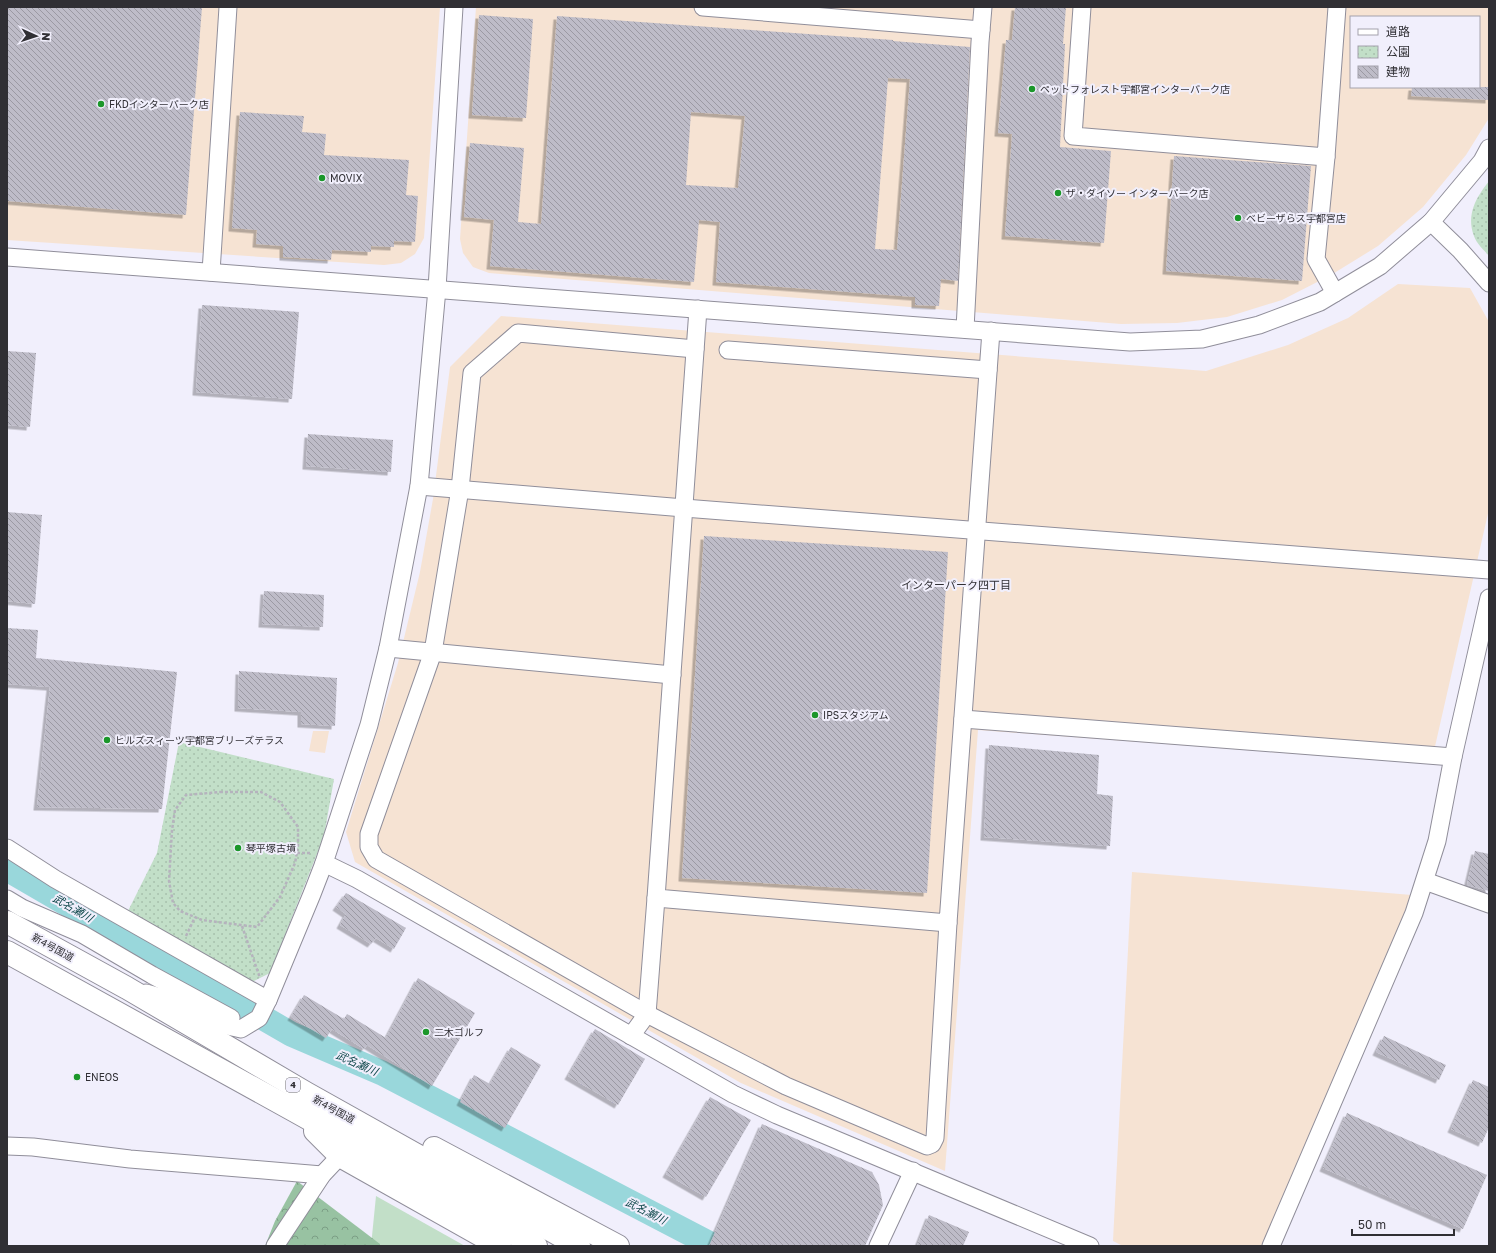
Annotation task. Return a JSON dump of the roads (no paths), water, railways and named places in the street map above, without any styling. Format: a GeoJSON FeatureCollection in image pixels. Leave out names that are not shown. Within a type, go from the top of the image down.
{"type":"FeatureCollection","features":[{"type":"Feature","properties":{"kind":"highway","name":"新4号国道"},"geometry":{"type":"LineString","coordinates":[[7,922],[127,988],[301,1102],[536,1246]]}},
{"type":"Feature","properties":{"kind":"highway","name":"新4号国道"},"geometry":{"type":"LineString","coordinates":[[7,952],[579,1246]]}},
{"type":"Feature","properties":{"kind":"highway"},"geometry":{"type":"LineString","coordinates":[[301,1102],[340,1156],[500,1246]]}},
{"type":"Feature","properties":{"kind":"highway"},"geometry":{"type":"LineString","coordinates":[[301,1102],[417,1138],[618,1246]]}},
{"type":"Feature","properties":{"kind":"street"},"geometry":{"type":"LineString","coordinates":[[211,272],[228,7]]}},
{"type":"Feature","properties":{"kind":"street"},"geometry":{"type":"LineString","coordinates":[[127,988],[170,1000],[214,1023],[241,1029],[259,1018],[268,1000],[324,863],[369,725],[388,648],[419,486],[437,289],[454,7]]}},
{"type":"Feature","properties":{"kind":"street"},"geometry":{"type":"LineString","coordinates":[[703,7],[981,30]]}},
{"type":"Feature","properties":{"kind":"street"},"geometry":{"type":"LineString","coordinates":[[965,329],[983,7]]}},
{"type":"Feature","properties":{"kind":"street"},"geometry":{"type":"LineString","coordinates":[[1082,7],[1073,136],[1326,157]]}},
{"type":"Feature","properties":{"kind":"street"},"geometry":{"type":"LineString","coordinates":[[1335,293],[1316,259],[1326,157],[1336,7]]}},
{"type":"Feature","properties":{"kind":"street"},"geometry":{"type":"LineString","coordinates":[[7,257],[1130,342],[1202,339],[1259,325],[1320,302],[1380,266],[1431,222],[1482,161],[1489,148]]}},
{"type":"Feature","properties":{"kind":"street"},"geometry":{"type":"LineString","coordinates":[[1431,222],[1460,250],[1489,283]]}},
{"type":"Feature","properties":{"kind":"street"},"geometry":{"type":"LineString","coordinates":[[631,1036],[647,1014],[698,309]]}},
{"type":"Feature","properties":{"kind":"street"},"geometry":{"type":"LineString","coordinates":[[695,349],[518,333],[472,373],[460,489],[433,652],[369,834],[369,847],[376,859],[647,1014],[786,1086],[927,1146],[932,1144],[935,1138],[948,923],[991,331]]}},
{"type":"Feature","properties":{"kind":"street"},"geometry":{"type":"LineString","coordinates":[[728,350],[988,370]]}},
{"type":"Feature","properties":{"kind":"street"},"geometry":{"type":"LineString","coordinates":[[419,486],[1489,570]]}},
{"type":"Feature","properties":{"kind":"street"},"geometry":{"type":"LineString","coordinates":[[1271,1246],[1414,913],[1425,881],[1437,841],[1453,757],[1489,598]]}},
{"type":"Feature","properties":{"kind":"street"},"geometry":{"type":"LineString","coordinates":[[388,648],[672,674]]}},
{"type":"Feature","properties":{"kind":"street"},"geometry":{"type":"LineString","coordinates":[[963,719],[1453,757]]}},
{"type":"Feature","properties":{"kind":"street"},"geometry":{"type":"LineString","coordinates":[[7,848],[55,879],[268,1000]]}},
{"type":"Feature","properties":{"kind":"street"},"geometry":{"type":"LineString","coordinates":[[324,863],[357,879],[733,1094],[777,1115],[1090,1246]]}},
{"type":"Feature","properties":{"kind":"street"},"geometry":{"type":"LineString","coordinates":[[1425,881],[1489,904]]}},
{"type":"Feature","properties":{"kind":"street"},"geometry":{"type":"LineString","coordinates":[[656,898],[948,923]]}},
{"type":"Feature","properties":{"kind":"street"},"geometry":{"type":"LineString","coordinates":[[7,899],[22,908],[82,934],[152,975],[231,1018]]}},
{"type":"Feature","properties":{"kind":"street"},"geometry":{"type":"LineString","coordinates":[[7,1146],[33,1147],[130,1159],[322,1175]]}},
{"type":"Feature","properties":{"kind":"street"},"geometry":{"type":"LineString","coordinates":[[275,1246],[322,1175],[340,1156]]}},
{"type":"Feature","properties":{"kind":"street"},"geometry":{"type":"LineString","coordinates":[[878,1246],[913,1171]]}},
{"type":"Feature","properties":{"kind":"waterway","name":"武名瀬川"},"geometry":{"type":"LineString","coordinates":[[7,869],[291,1034],[382,1073],[714,1246]]}},
{"type":"Feature","properties":{"kind":"place","name":"ペットフォレスト宇都宮インターパーク店"},"geometry":{"type":"Point","coordinates":[1032,89]}},
{"type":"Feature","properties":{"kind":"place","name":"FKDインターパーク店"},"geometry":{"type":"Point","coordinates":[101,104]}},
{"type":"Feature","properties":{"kind":"place","name":"MOVIX"},"geometry":{"type":"Point","coordinates":[322,178]}},
{"type":"Feature","properties":{"kind":"place","name":"ザ・ダイソー インターパーク店"},"geometry":{"type":"Point","coordinates":[1058,193]}},
{"type":"Feature","properties":{"kind":"place","name":"ベビーザらス宇都宮店"},"geometry":{"type":"Point","coordinates":[1238,218]}},
{"type":"Feature","properties":{"kind":"place","name":"IPSスタジアム"},"geometry":{"type":"Point","coordinates":[815,715]}},
{"type":"Feature","properties":{"kind":"place","name":"ヒルズスィーツ宇都宮ブリーズテラス"},"geometry":{"type":"Point","coordinates":[107,740]}},
{"type":"Feature","properties":{"kind":"place","name":"琴平塚古墳"},"geometry":{"type":"Point","coordinates":[238,848]}},
{"type":"Feature","properties":{"kind":"place","name":"二木ゴルフ"},"geometry":{"type":"Point","coordinates":[426,1032]}},
{"type":"Feature","properties":{"kind":"place","name":"ENEOS"},"geometry":{"type":"Point","coordinates":[77,1077]}},
{"type":"Feature","properties":{"kind":"district","name":"インターパーク四丁目"},"geometry":{"type":"Point","coordinates":[956,585]}}]}
